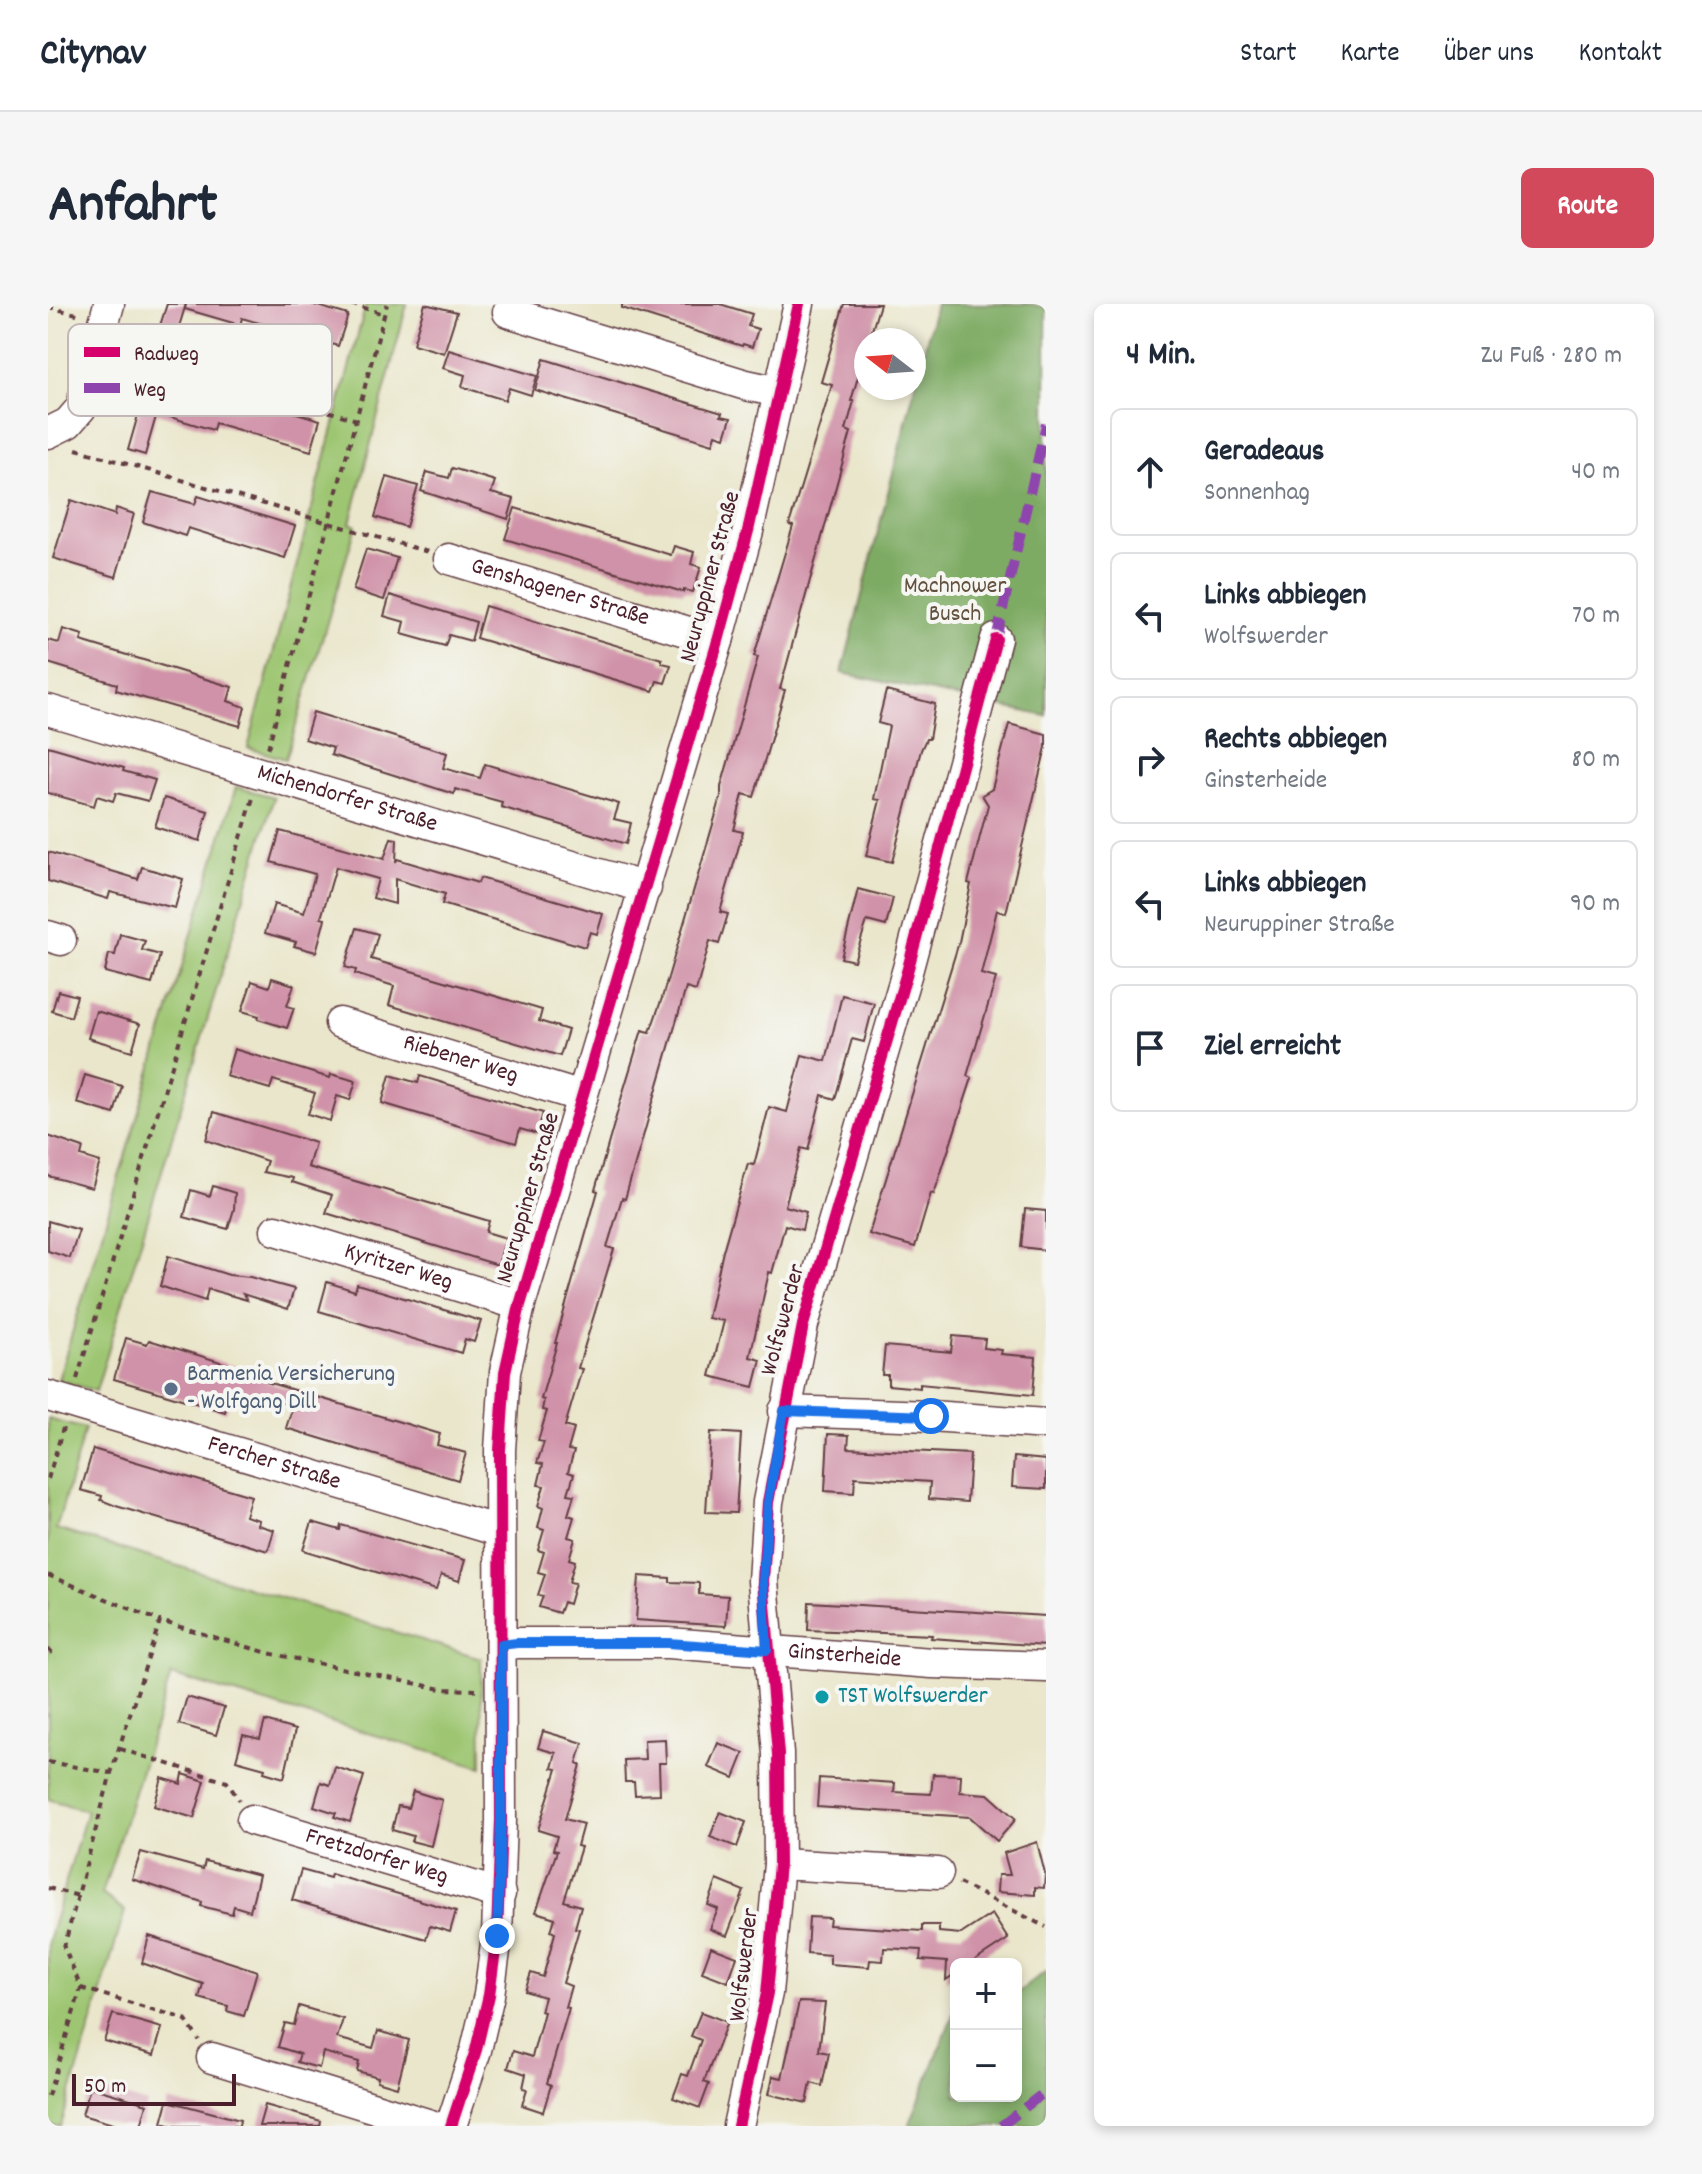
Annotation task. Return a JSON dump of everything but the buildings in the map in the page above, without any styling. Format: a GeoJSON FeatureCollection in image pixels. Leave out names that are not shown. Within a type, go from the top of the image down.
{"type":"FeatureCollection","features":[{"type":"Feature","properties":{"kind":"street","name":"Neuruppiner Straße"},"geometry":{"type":"LineString","coordinates":[[451,2126],[476,2050],[489,1995],[500,1894],[499,1531],[505,1372],[520,1305],[718,641],[748,531],[799,304]]}},
{"type":"Feature","properties":{"kind":"street"},"geometry":{"type":"LineString","coordinates":[[508,312],[746,385],[779,392]]}},
{"type":"Feature","properties":{"kind":"street"},"geometry":{"type":"LineString","coordinates":[[59,439],[74,416]]}},
{"type":"Feature","properties":{"kind":"street","name":"Genshagener Straße"},"geometry":{"type":"LineString","coordinates":[[449,559],[718,641]]}},
{"type":"Feature","properties":{"kind":"street","name":"Wolfswerder"},"geometry":{"type":"LineString","coordinates":[[738,2126],[767,1993],[779,1864],[778,1754],[763,1581],[768,1502],[803,1325],[907,972],[996,639]]}},
{"type":"Feature","properties":{"kind":"street","name":"Michendorfer Straße"},"geometry":{"type":"LineString","coordinates":[[48,710],[646,888]]}},
{"type":"Feature","properties":{"kind":"street","name":"Riebener Weg"},"geometry":{"type":"LineString","coordinates":[[340,1023],[582,1097]]}},
{"type":"Feature","properties":{"kind":"street","name":"Kyritzer Weg"},"geometry":{"type":"LineString","coordinates":[[276,1230],[520,1305]]}},
{"type":"Feature","properties":{"kind":"street","name":"Fercher Straße"},"geometry":{"type":"LineString","coordinates":[[62,1401],[499,1531]]}},
{"type":"Feature","properties":{"kind":"street"},"geometry":{"type":"LineString","coordinates":[[784,1411],[1046,1424]]}},
{"type":"Feature","properties":{"kind":"street","name":"Ginsterheide"},"geometry":{"type":"LineString","coordinates":[[501,1645],[668,1643],[932,1663],[1046,1667]]}},
{"type":"Feature","properties":{"kind":"street","name":"Fretzdorfer Weg"},"geometry":{"type":"LineString","coordinates":[[252,1820],[500,1894]]}},
{"type":"Feature","properties":{"kind":"street"},"geometry":{"type":"LineString","coordinates":[[779,1864],[938,1873]]}},
{"type":"Feature","properties":{"kind":"street"},"geometry":{"type":"LineString","coordinates":[[212,2058],[434,2126]]}},
{"type":"Feature","properties":{"kind":"path"},"geometry":{"type":"LineString","coordinates":[[351,304],[384,314]]}},
{"type":"Feature","properties":{"kind":"path"},"geometry":{"type":"LineString","coordinates":[[265,758],[387,304]]}},
{"type":"Feature","properties":{"kind":"path"},"geometry":{"type":"LineString","coordinates":[[48,307],[100,311]]}},
{"type":"Feature","properties":{"kind":"path"},"geometry":{"type":"LineString","coordinates":[[332,412],[357,420]]}},
{"type":"Feature","properties":{"kind":"path"},"geometry":{"type":"LineString","coordinates":[[59,439],[80,452],[420,550]]}},
{"type":"Feature","properties":{"kind":"path"},"geometry":{"type":"LineString","coordinates":[[48,1479],[62,1401],[256,789]]}},
{"type":"Feature","properties":{"kind":"path"},"geometry":{"type":"LineString","coordinates":[[48,1575],[160,1621],[268,1653],[442,1689],[485,1690]]}},
{"type":"Feature","properties":{"kind":"path"},"geometry":{"type":"LineString","coordinates":[[48,2096],[81,1988],[64,1947],[111,1773],[160,1621]]}},
{"type":"Feature","properties":{"kind":"path"},"geometry":{"type":"LineString","coordinates":[[48,1649],[56,1658]]}},
{"type":"Feature","properties":{"kind":"path"},"geometry":{"type":"LineString","coordinates":[[120,1749],[227,1782],[252,1820]]}},
{"type":"Feature","properties":{"kind":"path"},"geometry":{"type":"LineString","coordinates":[[48,1762],[111,1773]]}},
{"type":"Feature","properties":{"kind":"path"},"geometry":{"type":"LineString","coordinates":[[938,1873],[1046,1927]]}},
{"type":"Feature","properties":{"kind":"path"},"geometry":{"type":"LineString","coordinates":[[48,1888],[79,1896]]}},
{"type":"Feature","properties":{"kind":"path"},"geometry":{"type":"LineString","coordinates":[[81,1988],[185,2019],[212,2058]]}},
{"type":"Feature","properties":{"kind":"green space"},"geometry":{"type":"Polygon","coordinates":[[[366,304],[407,304],[350,523],[356,526],[286,759],[248,748],[366,304]]]}},
{"type":"Feature","properties":{"kind":"green space","name":"Machnower Busch"},"geometry":{"type":"Polygon","coordinates":[[[936,304],[1028,304],[1046,307],[1046,716],[842,673],[912,400],[926,400],[926,343],[936,304]]]}},
{"type":"Feature","properties":{"kind":"green space"},"geometry":{"type":"Polygon","coordinates":[[[236,787],[274,797],[96,1391],[58,1380],[236,787]]]}},
{"type":"Feature","properties":{"kind":"green space"},"geometry":{"type":"Polygon","coordinates":[[[48,1419],[85,1429],[56,1529],[481,1658],[482,1767],[171,1675],[102,1894],[125,1911],[61,2126],[48,2126],[48,1941],[87,1811],[48,1799],[48,1419]]]}},
{"type":"Feature","properties":{"kind":"green space"},"geometry":{"type":"Polygon","coordinates":[[[1046,1971],[1046,2126],[909,2126],[950,2022],[950,2102],[1022,2102],[1022,1989],[1046,1971]]]}},
{"type":"Feature","properties":{"kind":"marked path"},"geometry":{"type":"LineString","coordinates":[[996,639],[1046,424]]}},
{"type":"Feature","properties":{"kind":"marked path"},"geometry":{"type":"LineString","coordinates":[[1001,2126],[1046,2091]]}},
{"type":"Feature","properties":{"kind":"cycle path"},"geometry":{"type":"LineString","coordinates":[[451,2126],[476,2050],[489,1995],[497,1936],[501,1820],[500,1450],[505,1372],[520,1305],[718,641],[748,531],[799,304]]}},
{"type":"Feature","properties":{"kind":"cycle path"},"geometry":{"type":"LineString","coordinates":[[738,2126],[767,1993],[779,1864],[778,1754],[763,1581],[768,1502],[803,1325],[907,972],[996,639]]}},
{"type":"Feature","properties":{"kind":"place","name":"Barmenia Versicherung - Wolfgang Dill"},"geometry":{"type":"Point","coordinates":[171,1389]}},
{"type":"Feature","properties":{"kind":"place","name":"TST Wolfswerder"},"geometry":{"type":"Point","coordinates":[822,1697]}},
{"type":"Feature","properties":{"kind":"route"},"geometry":{"type":"LineString","coordinates":[[497,1936],[500,1894],[501,1645],[668,1643],[767,1650],[763,1581],[768,1502],[784,1411],[931,1416]]}}]}
